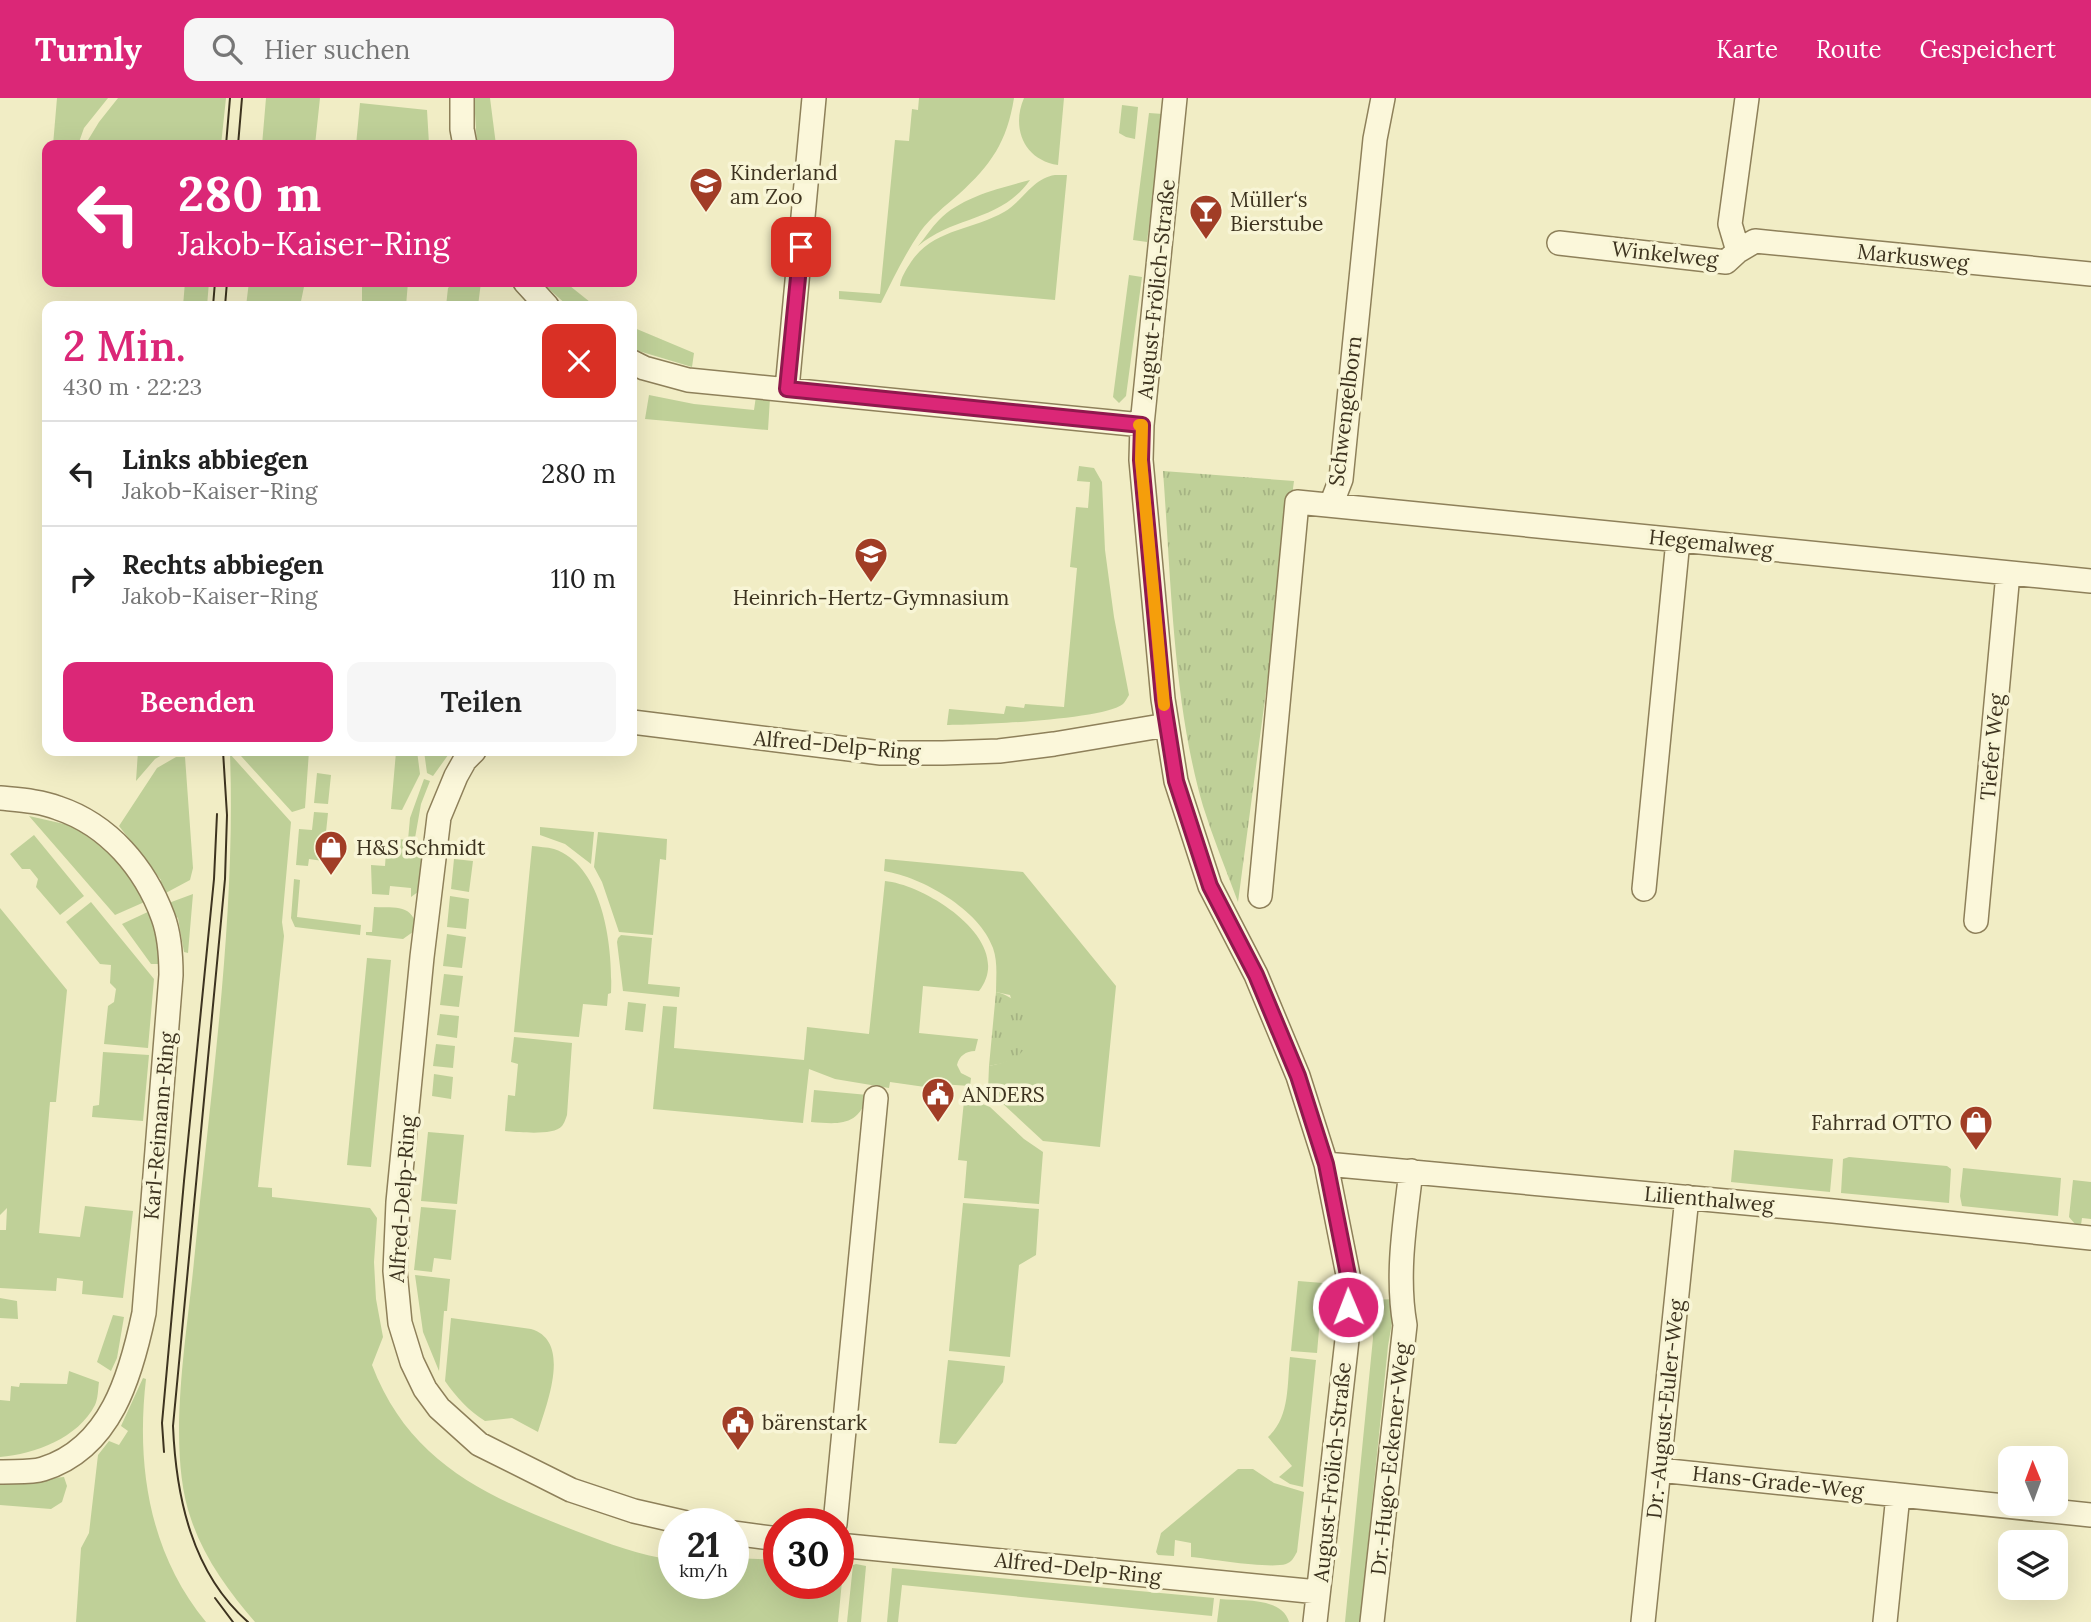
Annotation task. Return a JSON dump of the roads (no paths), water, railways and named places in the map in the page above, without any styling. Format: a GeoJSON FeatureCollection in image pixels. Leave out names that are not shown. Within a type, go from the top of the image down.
{"type":"FeatureCollection","features":[{"type":"Feature","properties":{"kind":"street"},"geometry":{"type":"LineString","coordinates":[[462,98],[464,140]]}},
{"type":"Feature","properties":{"kind":"street"},"geometry":{"type":"LineString","coordinates":[[787,389],[814,98]]}},
{"type":"Feature","properties":{"kind":"street","name":"August-Frölich-Straße"},"geometry":{"type":"LineString","coordinates":[[1175,98],[1142,425],[1141,460],[1167,724],[1176,781],[1210,886],[1256,975],[1298,1076],[1326,1164],[1348,1275],[1348,1331],[1315,1622]]}},
{"type":"Feature","properties":{"kind":"street","name":"Schwengelborn"},"geometry":{"type":"LineString","coordinates":[[1260,896],[1297,502],[1331,505],[1340,479],[1376,139],[1383,98]]}},
{"type":"Feature","properties":{"kind":"street","name":"Winkelweg"},"geometry":{"type":"LineString","coordinates":[[1559,243],[1726,262],[1738,251],[1730,224],[1747,98]]}},
{"type":"Feature","properties":{"kind":"street","name":"Markusweg"},"geometry":{"type":"LineString","coordinates":[[1738,251],[1755,241],[2091,274]]}},
{"type":"Feature","properties":{"kind":"street"},"geometry":{"type":"LineString","coordinates":[[530,287],[542,301]]}},
{"type":"Feature","properties":{"kind":"street"},"geometry":{"type":"LineString","coordinates":[[637,364],[688,380],[1142,425]]}},
{"type":"Feature","properties":{"kind":"street","name":"Hegemalweg"},"geometry":{"type":"LineString","coordinates":[[1331,505],[2091,581]]}},
{"type":"Feature","properties":{"kind":"street"},"geometry":{"type":"LineString","coordinates":[[1644,889],[1678,540]]}},
{"type":"Feature","properties":{"kind":"street","name":"Tiefer Weg"},"geometry":{"type":"LineString","coordinates":[[1976,921],[2008,573]]}},
{"type":"Feature","properties":{"kind":"street","name":"Alfred-Delp-Ring"},"geometry":{"type":"LineString","coordinates":[[637,723],[881,753],[943,754],[1054,744],[1167,724]]}},
{"type":"Feature","properties":{"kind":"street","name":"Alfred-Delp-Ring"},"geometry":{"type":"LineString","coordinates":[[469,756],[456,776],[439,817],[399,1189],[395,1271],[400,1323],[412,1362],[425,1389],[439,1408],[479,1444],[571,1490],[658,1516]]}},
{"type":"Feature","properties":{"kind":"street","name":"Karl-Reimann-Ring"},"geometry":{"type":"LineString","coordinates":[[0,798],[35,802],[82,817],[115,840],[135,864],[153,893],[164,918],[170,946],[171,975],[144,1313],[134,1364],[115,1408],[90,1440],[68,1460],[40,1470],[0,1472]]}},
{"type":"Feature","properties":{"kind":"street"},"geometry":{"type":"LineString","coordinates":[[837,1508],[876,1098]]}},
{"type":"Feature","properties":{"kind":"street","name":"Lilienthalweg"},"geometry":{"type":"LineString","coordinates":[[1326,1164],[2091,1238]]}},
{"type":"Feature","properties":{"kind":"street","name":"Dr.-Hugo-Eckener-Weg"},"geometry":{"type":"LineString","coordinates":[[1372,1622],[1405,1325],[1401,1306],[1401,1268],[1411,1171]]}},
{"type":"Feature","properties":{"kind":"street","name":"Dr.-August-Euler-Weg"},"geometry":{"type":"LineString","coordinates":[[1643,1622],[1687,1197]]}},
{"type":"Feature","properties":{"kind":"street","name":"Hans-Grade-Weg"},"geometry":{"type":"LineString","coordinates":[[1659,1470],[2091,1515]]}},
{"type":"Feature","properties":{"kind":"street"},"geometry":{"type":"LineString","coordinates":[[1885,1622],[1898,1495]]}},
{"type":"Feature","properties":{"kind":"street","name":"Alfred-Delp-Ring"},"geometry":{"type":"LineString","coordinates":[[854,1547],[1318,1592]]}},
{"type":"Feature","properties":{"kind":"tram line"},"geometry":{"type":"LineString","coordinates":[[226,140],[230,98]]}},
{"type":"Feature","properties":{"kind":"tram line"},"geometry":{"type":"LineString","coordinates":[[238,140],[242,98]]}},
{"type":"Feature","properties":{"kind":"tram line"},"geometry":{"type":"LineString","coordinates":[[213,301],[215,287]]}},
{"type":"Feature","properties":{"kind":"tram line"},"geometry":{"type":"LineString","coordinates":[[225,301],[227,287]]}},
{"type":"Feature","properties":{"kind":"tram line"},"geometry":{"type":"LineString","coordinates":[[223,756],[227,815],[225,879],[173,1426],[183,1506],[200,1557],[213,1581],[248,1622]]}},
{"type":"Feature","properties":{"kind":"tram line"},"geometry":{"type":"LineString","coordinates":[[164,1452],[162,1423],[214,879],[217,814]]}},
{"type":"Feature","properties":{"kind":"tram line"},"geometry":{"type":"LineString","coordinates":[[215,1598],[233,1622]]}},
{"type":"Feature","properties":{"kind":"place","name":"Kinderland am Zoo"},"geometry":{"type":"Point","coordinates":[706,214]}},
{"type":"Feature","properties":{"kind":"place","name":"Müller‘s Bierstube"},"geometry":{"type":"Point","coordinates":[1206,241]}},
{"type":"Feature","properties":{"kind":"place","name":"Heinrich-Hertz-Gymnasium"},"geometry":{"type":"Point","coordinates":[871,584]}},
{"type":"Feature","properties":{"kind":"place","name":"H&S Schmidt"},"geometry":{"type":"Point","coordinates":[331,877]}},
{"type":"Feature","properties":{"kind":"place","name":"ANDERS"},"geometry":{"type":"Point","coordinates":[938,1124]}},
{"type":"Feature","properties":{"kind":"place","name":"Fahrrad OTTO"},"geometry":{"type":"Point","coordinates":[1976,1152]}},
{"type":"Feature","properties":{"kind":"place","name":"bärenstark"},"geometry":{"type":"Point","coordinates":[738,1452]}}]}
